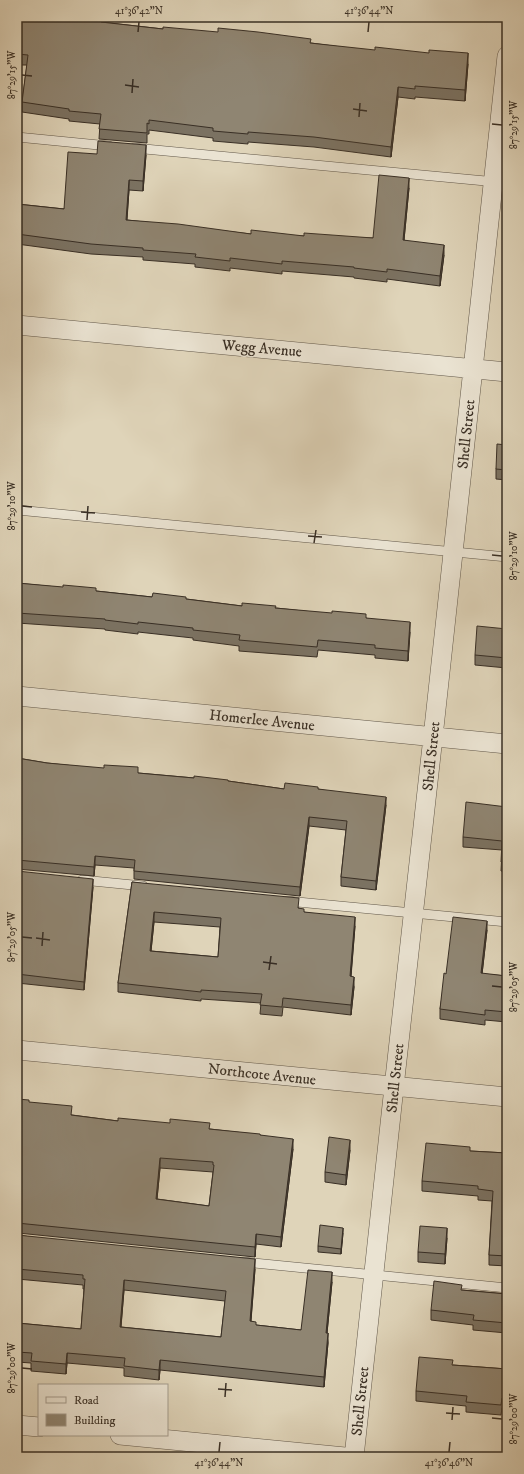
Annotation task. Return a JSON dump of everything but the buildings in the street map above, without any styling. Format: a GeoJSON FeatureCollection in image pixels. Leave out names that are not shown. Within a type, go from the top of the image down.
{"type":"FeatureCollection","features":[{"type":"Feature","properties":{"kind":"street","name":"Shell Street"},"geometry":{"type":"LineString","coordinates":[[354,1457],[473,368],[500,183],[507,56]]}},
{"type":"Feature","properties":{"kind":"street","name":"Wegg Avenue"},"geometry":{"type":"LineString","coordinates":[[17,325],[507,372]]}},
{"type":"Feature","properties":{"kind":"street","name":"Homerlee Avenue"},"geometry":{"type":"LineString","coordinates":[[17,696],[507,744]]}},
{"type":"Feature","properties":{"kind":"street","name":"Northcote Avenue"},"geometry":{"type":"LineString","coordinates":[[17,1050],[507,1097]]}},
{"type":"Feature","properties":{"kind":"street"},"geometry":{"type":"LineString","coordinates":[[17,1425],[38,1427]]}},
{"type":"Feature","properties":{"kind":"street"},"geometry":{"type":"LineString","coordinates":[[130,1436],[345,1457]]}},
{"type":"Feature","properties":{"kind":"lane"},"geometry":{"type":"LineString","coordinates":[[17,137],[500,183]]}},
{"type":"Feature","properties":{"kind":"lane"},"geometry":{"type":"LineString","coordinates":[[17,510],[507,557]]}},
{"type":"Feature","properties":{"kind":"lane"},"geometry":{"type":"LineString","coordinates":[[72,879],[152,887]]}},
{"type":"Feature","properties":{"kind":"lane"},"geometry":{"type":"LineString","coordinates":[[278,900],[507,922]]}},
{"type":"Feature","properties":{"kind":"lane"},"geometry":{"type":"LineString","coordinates":[[239,1261],[507,1288]]}}]}
